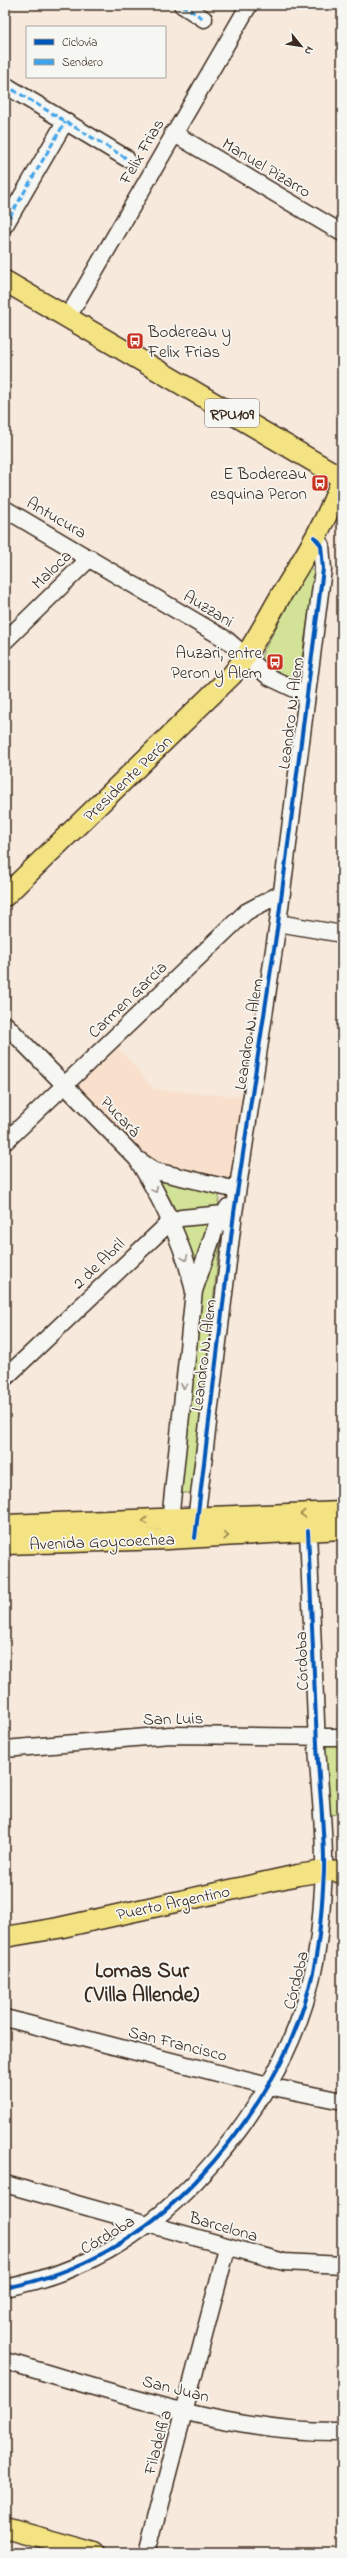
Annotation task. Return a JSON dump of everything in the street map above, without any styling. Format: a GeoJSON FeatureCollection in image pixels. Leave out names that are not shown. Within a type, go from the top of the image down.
{"type":"FeatureCollection","features":[{"type":"Feature","properties":{"kind":"main road","name":"RPU109"},"geometry":{"type":"LineString","coordinates":[[5,281],[342,478]]}},
{"type":"Feature","properties":{"kind":"main road","name":"Presidente Perón"},"geometry":{"type":"LineString","coordinates":[[5,896],[225,682],[246,657],[335,500],[342,478]]}},
{"type":"Feature","properties":{"kind":"main road","name":"Avenida Goycoechea"},"geometry":{"type":"LineString","coordinates":[[195,1528],[342,1512]]}},
{"type":"Feature","properties":{"kind":"main road","name":"Avenida Goycoechea"},"geometry":{"type":"LineString","coordinates":[[5,1525],[170,1529]]}},
{"type":"Feature","properties":{"kind":"main road","name":"Avenida Goycoechea"},"geometry":{"type":"LineString","coordinates":[[5,1544],[170,1529],[195,1528],[308,1531],[342,1529]]}},
{"type":"Feature","properties":{"kind":"main road","name":"Puerto Argentino"},"geometry":{"type":"LineString","coordinates":[[5,1937],[333,1871]]}},
{"type":"Feature","properties":{"kind":"main road"},"geometry":{"type":"LineString","coordinates":[[5,2528],[95,2553]]}},
{"type":"Feature","properties":{"kind":"street"},"geometry":{"type":"LineString","coordinates":[[182,5],[204,19]]}},
{"type":"Feature","properties":{"kind":"street","name":"Felix Frias"},"geometry":{"type":"LineString","coordinates":[[68,317],[173,133],[250,5]]}},
{"type":"Feature","properties":{"kind":"street"},"geometry":{"type":"LineString","coordinates":[[5,85],[126,158]]}},
{"type":"Feature","properties":{"kind":"street"},"geometry":{"type":"LineString","coordinates":[[5,225],[65,122]]}},
{"type":"Feature","properties":{"kind":"street","name":"Manuel Pizarro"},"geometry":{"type":"LineString","coordinates":[[173,133],[342,233]]}},
{"type":"Feature","properties":{"kind":"street","name":"Antucura"},"geometry":{"type":"LineString","coordinates":[[5,509],[90,558]]}},
{"type":"Feature","properties":{"kind":"street","name":"Leandro N. Alem"},"geometry":{"type":"LineString","coordinates":[[195,1528],[229,1213],[237,1190],[278,923],[323,569],[321,545],[314,537]]}},
{"type":"Feature","properties":{"kind":"street","name":"Maloca"},"geometry":{"type":"LineString","coordinates":[[5,641],[90,558]]}},
{"type":"Feature","properties":{"kind":"street","name":"Auzzani"},"geometry":{"type":"LineString","coordinates":[[90,558],[227,640],[269,677],[306,694]]}},
{"type":"Feature","properties":{"kind":"street","name":"Carmen García"},"geometry":{"type":"LineString","coordinates":[[5,1142],[246,912],[282,893]]}},
{"type":"Feature","properties":{"kind":"street"},"geometry":{"type":"LineString","coordinates":[[278,923],[342,934]]}},
{"type":"Feature","properties":{"kind":"street","name":"Pucará"},"geometry":{"type":"LineString","coordinates":[[5,1024],[137,1159],[160,1173],[237,1190]]}},
{"type":"Feature","properties":{"kind":"street","name":"Leandro N. Alem"},"geometry":{"type":"LineString","coordinates":[[137,1159],[153,1185],[170,1222],[189,1268],[194,1291]]}},
{"type":"Feature","properties":{"kind":"street","name":"Leandro N. Alem"},"geometry":{"type":"LineString","coordinates":[[170,1529],[194,1291],[216,1229],[229,1213]]}},
{"type":"Feature","properties":{"kind":"street","name":"2 de Abril"},"geometry":{"type":"LineString","coordinates":[[5,1378],[170,1222],[181,1218],[229,1213]]}},
{"type":"Feature","properties":{"kind":"street"},"geometry":{"type":"LineString","coordinates":[[173,1498],[198,1500]]}},
{"type":"Feature","properties":{"kind":"street","name":"Córdoba"},"geometry":{"type":"LineString","coordinates":[[5,2288],[40,2281],[86,2263],[126,2242],[169,2209],[218,2157],[268,2086],[290,2044],[313,1972],[333,1871],[317,1739],[308,1531]]}},
{"type":"Feature","properties":{"kind":"street","name":"San Luis"},"geometry":{"type":"LineString","coordinates":[[5,1749],[170,1735],[317,1739],[342,1738]]}},
{"type":"Feature","properties":{"kind":"street","name":"San Francisco"},"geometry":{"type":"LineString","coordinates":[[5,2018],[268,2086],[342,2101]]}},
{"type":"Feature","properties":{"kind":"street","name":"Barcelona"},"geometry":{"type":"LineString","coordinates":[[5,2184],[227,2248],[284,2262],[342,2265]]}},
{"type":"Feature","properties":{"kind":"street","name":"Filadelfia"},"geometry":{"type":"LineString","coordinates":[[147,2553],[227,2248]]}},
{"type":"Feature","properties":{"kind":"street","name":"San Juan"},"geometry":{"type":"LineString","coordinates":[[5,2361],[185,2412],[270,2427],[342,2432]]}},
{"type":"Feature","properties":{"kind":"shaded area"},"geometry":{"type":"Polygon","coordinates":[[[117,1047],[154,1089],[244,1097],[230,1180],[154,1161],[133,1146],[76,1087],[117,1047]]]}},
{"type":"Feature","properties":{"kind":"green space"},"geometry":{"type":"Polygon","coordinates":[[[308,568],[315,572],[298,683],[263,663],[261,656],[308,568]]]}},
{"type":"Feature","properties":{"kind":"green space"},"geometry":{"type":"Polygon","coordinates":[[[158,1177],[220,1189],[218,1206],[176,1210],[158,1177]]]}},
{"type":"Feature","properties":{"kind":"green space"},"geometry":{"type":"Polygon","coordinates":[[[210,1222],[196,1261],[192,1262],[180,1225],[210,1222]]]}},
{"type":"Feature","properties":{"kind":"green space"},"geometry":{"type":"Polygon","coordinates":[[[221,1233],[191,1493],[178,1493],[200,1298],[221,1233]]]}},
{"type":"Feature","properties":{"kind":"green space"},"geometry":{"type":"Polygon","coordinates":[[[321,1743],[342,1743],[342,1814],[322,1815],[321,1743]]]}},
{"type":"Feature","properties":{"kind":"marked path"},"geometry":{"type":"LineString","coordinates":[[182,5],[204,19]]}},
{"type":"Feature","properties":{"kind":"marked path"},"geometry":{"type":"LineString","coordinates":[[5,85],[126,158]]}},
{"type":"Feature","properties":{"kind":"marked path"},"geometry":{"type":"LineString","coordinates":[[5,225],[65,122]]}},
{"type":"Feature","properties":{"kind":"cycle path"},"geometry":{"type":"LineString","coordinates":[[195,1538],[234,1213],[278,923],[323,569],[321,545],[314,537]]}},
{"type":"Feature","properties":{"kind":"cycle path"},"geometry":{"type":"LineString","coordinates":[[5,2288],[60,2273],[109,2250],[132,2236],[175,2201],[216,2159],[253,2110],[283,2058],[295,2030],[313,1972],[320,1922],[324,1872],[324,1841],[317,1745],[308,1531]]}},
{"type":"Feature","properties":{"kind":"place","name":"Bodereau y Felix Frias"},"geometry":{"type":"Point","coordinates":[135,341]}},
{"type":"Feature","properties":{"kind":"place","name":"E Bodereau esquina Peron"},"geometry":{"type":"Point","coordinates":[320,483]}},
{"type":"Feature","properties":{"kind":"place","name":"Auzari, entre Peron y Alem"},"geometry":{"type":"Point","coordinates":[275,662]}},
{"type":"Feature","properties":{"kind":"district","name":"Lomas Sur (Villa Allende)"},"geometry":{"type":"Point","coordinates":[142,1982]}}]}
